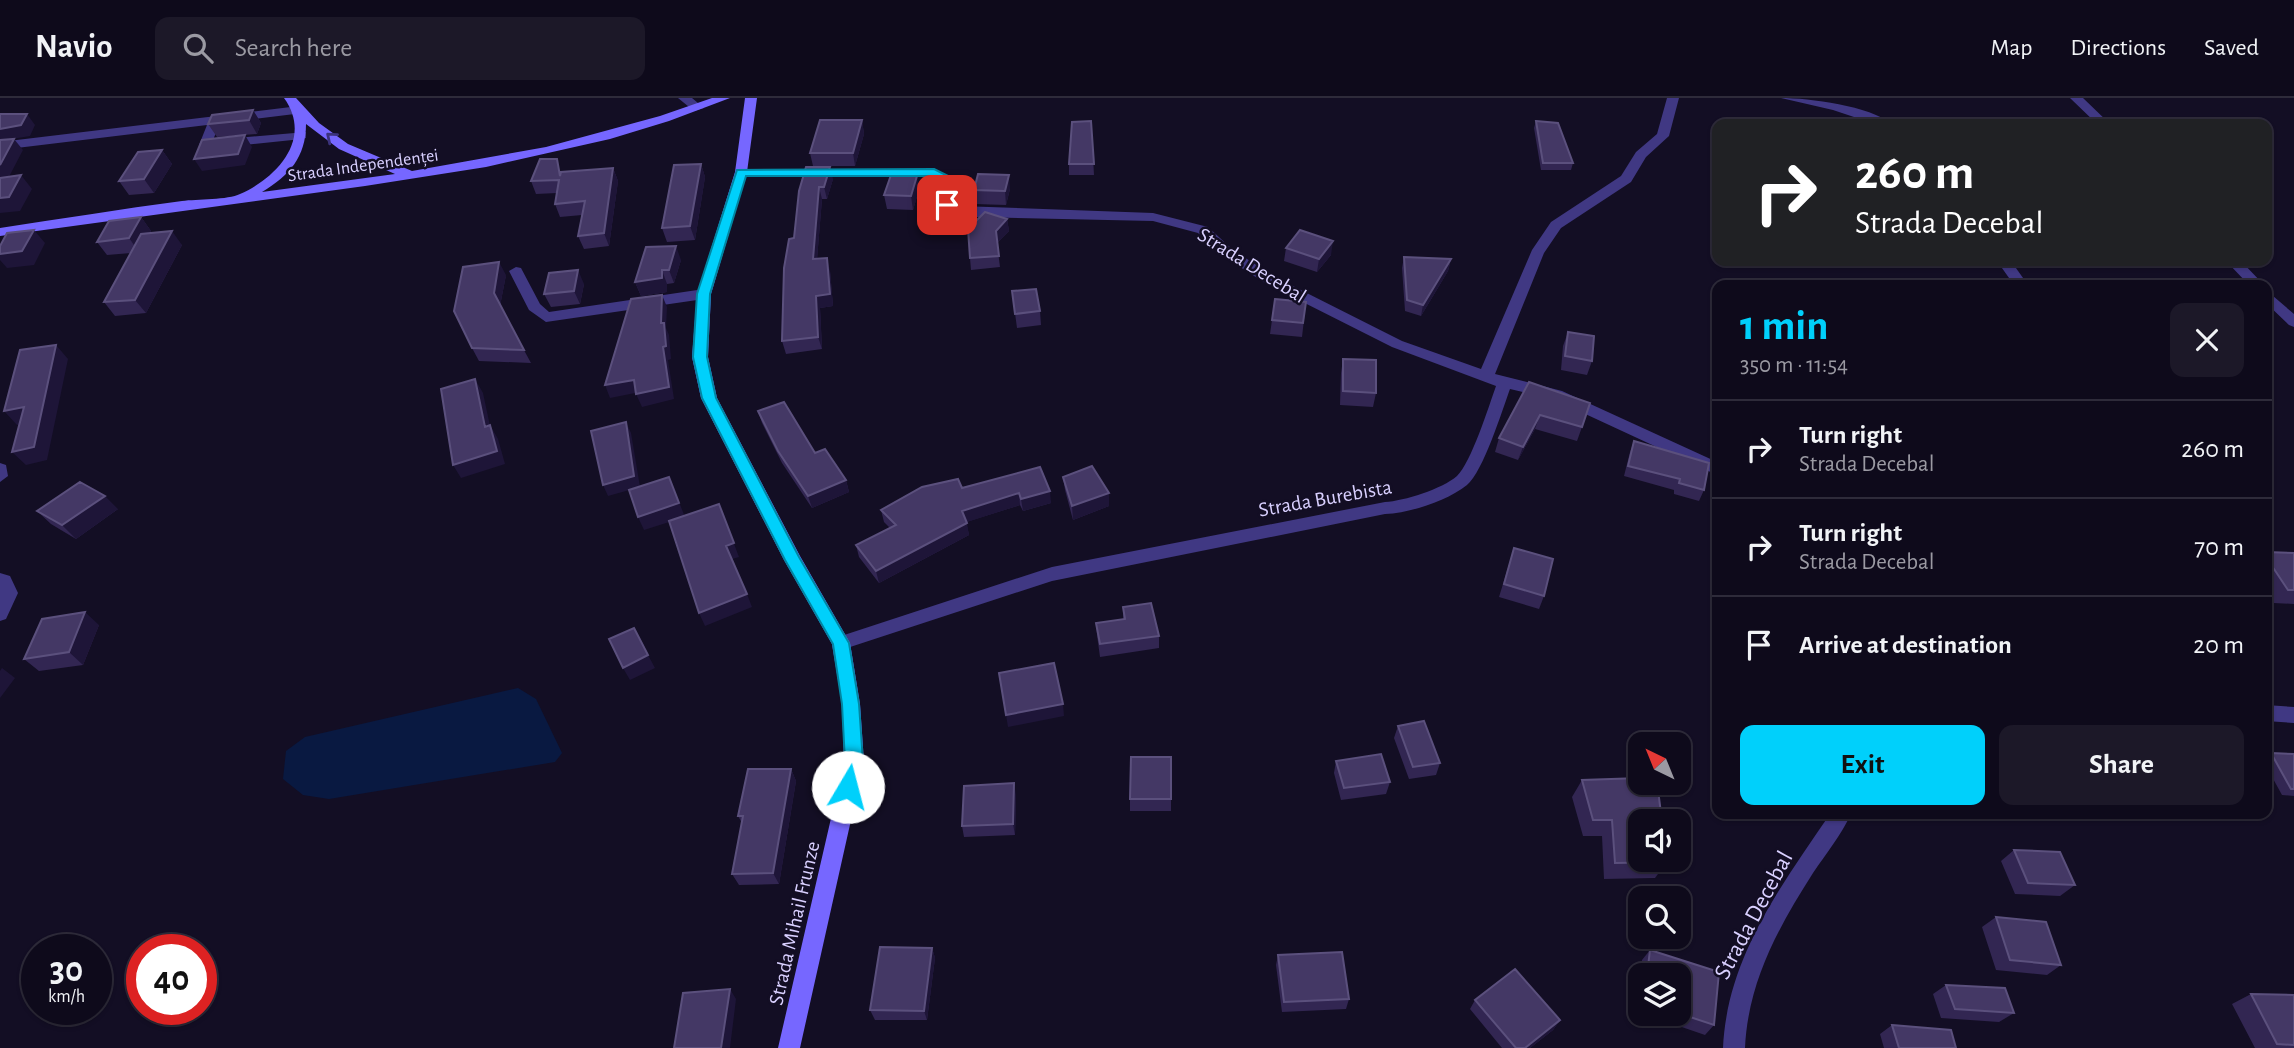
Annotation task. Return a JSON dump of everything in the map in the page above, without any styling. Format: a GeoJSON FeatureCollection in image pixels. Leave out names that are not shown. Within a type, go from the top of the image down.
{"type":"FeatureCollection","features":[{"type":"Feature","properties":{"kind":"main road"},"geometry":{"type":"LineString","coordinates":[[290,98],[299,110],[341,145],[373,163],[413,176]]}},
{"type":"Feature","properties":{"kind":"main road","name":"Strada Independenței"},"geometry":{"type":"LineString","coordinates":[[0,232],[413,176],[536,155],[724,98]]}},
{"type":"Feature","properties":{"kind":"main road","name":"Strada Mihail Frunze"},"geometry":{"type":"LineString","coordinates":[[751,98],[741,172],[704,294],[700,357],[709,398],[793,560],[841,643],[851,704],[854,762],[789,1048]]}},
{"type":"Feature","properties":{"kind":"main road"},"geometry":{"type":"LineString","coordinates":[[241,198],[270,181],[299,151],[302,135],[299,110]]}},
{"type":"Feature","properties":{"kind":"street"},"geometry":{"type":"LineString","coordinates":[[684,98],[698,108]]}},
{"type":"Feature","properties":{"kind":"street"},"geometry":{"type":"LineString","coordinates":[[1486,376],[1537,253],[1556,225],[1626,179],[1641,155],[1663,136],[1673,98]]}},
{"type":"Feature","properties":{"kind":"street"},"geometry":{"type":"LineString","coordinates":[[1787,98],[1836,107],[1871,119]]}},
{"type":"Feature","properties":{"kind":"street"},"geometry":{"type":"LineString","coordinates":[[2076,98],[2099,119]]}},
{"type":"Feature","properties":{"kind":"street"},"geometry":{"type":"LineString","coordinates":[[0,146],[299,110]]}},
{"type":"Feature","properties":{"kind":"street"},"geometry":{"type":"LineString","coordinates":[[215,119],[204,143],[211,147],[302,135]]}},
{"type":"Feature","properties":{"kind":"street","name":"Strada Decebal"},"geometry":{"type":"LineString","coordinates":[[741,172],[934,173],[944,177],[947,205],[956,210],[978,213],[1153,217],[1179,222],[1203,230],[1228,253],[1308,301],[1397,344],[1505,383],[1557,395],[1712,467]]}},
{"type":"Feature","properties":{"kind":"street"},"geometry":{"type":"LineString","coordinates":[[2238,266],[2252,280]]}},
{"type":"Feature","properties":{"kind":"street"},"geometry":{"type":"LineString","coordinates":[[516,271],[534,307],[545,317],[704,294]]}},
{"type":"Feature","properties":{"kind":"street"},"geometry":{"type":"LineString","coordinates":[[2272,301],[2294,322]]}},
{"type":"Feature","properties":{"kind":"street","name":"Strada Burebista"},"geometry":{"type":"LineString","coordinates":[[841,643],[1052,574],[1385,508],[1408,507],[1463,480],[1484,439],[1505,383]]}},
{"type":"Feature","properties":{"kind":"street"},"geometry":{"type":"LineString","coordinates":[[0,470],[0,476]]}},
{"type":"Feature","properties":{"kind":"street"},"geometry":{"type":"LineString","coordinates":[[0,580],[4,581],[9,593],[0,614]]}},
{"type":"Feature","properties":{"kind":"street"},"geometry":{"type":"LineString","coordinates":[[2272,713],[2294,715]]}},
{"type":"Feature","properties":{"kind":"street","name":"Strada Decebal"},"geometry":{"type":"LineString","coordinates":[[1734,1048],[1737,1001],[1764,941],[1838,819]]}},
{"type":"Feature","properties":{"kind":"water"},"geometry":{"type":"Polygon","coordinates":[[[518,688],[536,699],[562,753],[555,762],[329,799],[303,795],[283,779],[286,751],[305,737],[518,688]]]}},
{"type":"Feature","properties":{"kind":"building"},"geometry":{"type":"Polygon","coordinates":[[[253,110],[249,120],[208,124],[212,115],[253,110]]]}},
{"type":"Feature","properties":{"kind":"building"},"geometry":{"type":"Polygon","coordinates":[[[0,114],[27,114],[21,125],[0,129],[0,114]]]}},
{"type":"Feature","properties":{"kind":"building"},"geometry":{"type":"Polygon","coordinates":[[[820,120],[862,120],[853,153],[810,153],[820,120]]]}},
{"type":"Feature","properties":{"kind":"building"},"geometry":{"type":"Polygon","coordinates":[[[1091,121],[1094,164],[1069,164],[1072,122],[1091,121]]]}},
{"type":"Feature","properties":{"kind":"building"},"geometry":{"type":"Polygon","coordinates":[[[1536,121],[1558,123],[1573,163],[1543,163],[1536,121]]]}},
{"type":"Feature","properties":{"kind":"building"},"geometry":{"type":"Polygon","coordinates":[[[245,135],[238,154],[194,159],[202,140],[245,135]]]}},
{"type":"Feature","properties":{"kind":"building"},"geometry":{"type":"Polygon","coordinates":[[[14,139],[0,165],[0,140],[14,139]]]}},
{"type":"Feature","properties":{"kind":"building"},"geometry":{"type":"Polygon","coordinates":[[[162,150],[144,179],[119,181],[138,152],[162,150]]]}},
{"type":"Feature","properties":{"kind":"building"},"geometry":{"type":"Polygon","coordinates":[[[540,159],[557,159],[560,176],[561,172],[613,168],[604,233],[578,236],[585,201],[555,204],[559,180],[531,181],[540,159]]]}},
{"type":"Feature","properties":{"kind":"building"},"geometry":{"type":"Polygon","coordinates":[[[701,164],[690,226],[662,228],[674,165],[701,164]]]}},
{"type":"Feature","properties":{"kind":"building"},"geometry":{"type":"Polygon","coordinates":[[[806,167],[830,167],[824,187],[819,187],[813,259],[827,258],[830,294],[816,296],[818,337],[782,341],[784,268],[789,239],[794,238],[799,191],[806,167]]]}},
{"type":"Feature","properties":{"kind":"building"},"geometry":{"type":"Polygon","coordinates":[[[978,174],[1009,175],[1005,191],[974,190],[978,174]]]}},
{"type":"Feature","properties":{"kind":"building"},"geometry":{"type":"Polygon","coordinates":[[[21,175],[9,197],[0,198],[0,178],[21,175]]]}},
{"type":"Feature","properties":{"kind":"building"},"geometry":{"type":"Polygon","coordinates":[[[891,175],[917,176],[911,196],[884,195],[891,175]]]}},
{"type":"Feature","properties":{"kind":"building"},"geometry":{"type":"Polygon","coordinates":[[[985,212],[1007,219],[996,231],[999,256],[970,258],[968,229],[985,212]]]}},
{"type":"Feature","properties":{"kind":"building"},"geometry":{"type":"Polygon","coordinates":[[[141,217],[129,238],[97,242],[109,221],[141,217]]]}},
{"type":"Feature","properties":{"kind":"building"},"geometry":{"type":"Polygon","coordinates":[[[34,230],[22,251],[0,254],[0,246],[7,233],[34,230]]]}},
{"type":"Feature","properties":{"kind":"building"},"geometry":{"type":"Polygon","coordinates":[[[1300,230],[1333,241],[1319,259],[1286,248],[1300,230]]]}},
{"type":"Feature","properties":{"kind":"building"},"geometry":{"type":"Polygon","coordinates":[[[172,231],[135,300],[104,302],[141,234],[172,231]]]}},
{"type":"Feature","properties":{"kind":"building"},"geometry":{"type":"Polygon","coordinates":[[[676,246],[669,270],[662,270],[662,278],[635,282],[646,247],[676,246]]]}},
{"type":"Feature","properties":{"kind":"building"},"geometry":{"type":"Polygon","coordinates":[[[1404,257],[1451,259],[1423,305],[1407,300],[1404,257]]]}},
{"type":"Feature","properties":{"kind":"building"},"geometry":{"type":"Polygon","coordinates":[[[499,262],[494,293],[524,350],[472,348],[454,311],[463,267],[499,262]]]}},
{"type":"Feature","properties":{"kind":"building"},"geometry":{"type":"Polygon","coordinates":[[[578,270],[574,291],[544,294],[549,273],[578,270]]]}},
{"type":"Feature","properties":{"kind":"building"},"geometry":{"type":"Polygon","coordinates":[[[1036,289],[1040,311],[1015,314],[1012,291],[1036,289]]]}},
{"type":"Feature","properties":{"kind":"building"},"geometry":{"type":"Polygon","coordinates":[[[662,295],[661,323],[664,323],[666,346],[663,347],[669,387],[636,394],[634,380],[605,385],[631,299],[662,295]]]}},
{"type":"Feature","properties":{"kind":"building"},"geometry":{"type":"Polygon","coordinates":[[[1275,299],[1306,302],[1303,323],[1272,320],[1275,299]]]}},
{"type":"Feature","properties":{"kind":"building"},"geometry":{"type":"Polygon","coordinates":[[[1568,332],[1594,336],[1592,361],[1565,356],[1568,332]]]}},
{"type":"Feature","properties":{"kind":"building"},"geometry":{"type":"Polygon","coordinates":[[[56,345],[34,447],[12,452],[24,407],[4,411],[20,350],[56,345]]]}},
{"type":"Feature","properties":{"kind":"building"},"geometry":{"type":"Polygon","coordinates":[[[1343,359],[1376,360],[1376,393],[1343,391],[1343,359]]]}},
{"type":"Feature","properties":{"kind":"building"},"geometry":{"type":"Polygon","coordinates":[[[475,379],[485,427],[490,425],[497,451],[453,465],[441,389],[475,379]]]}},
{"type":"Feature","properties":{"kind":"building"},"geometry":{"type":"Polygon","coordinates":[[[1529,382],[1590,403],[1582,427],[1540,415],[1523,447],[1499,438],[1529,382]]]}},
{"type":"Feature","properties":{"kind":"building"},"geometry":{"type":"Polygon","coordinates":[[[784,402],[815,453],[825,449],[846,480],[808,496],[778,451],[758,411],[784,402]]]}},
{"type":"Feature","properties":{"kind":"building"},"geometry":{"type":"Polygon","coordinates":[[[626,422],[634,476],[603,485],[591,431],[626,422]]]}},
{"type":"Feature","properties":{"kind":"building"},"geometry":{"type":"Polygon","coordinates":[[[1634,441],[1709,463],[1704,490],[1679,483],[1680,479],[1628,466],[1634,441]]]}},
{"type":"Feature","properties":{"kind":"building"},"geometry":{"type":"Polygon","coordinates":[[[1092,466],[1109,493],[1072,506],[1063,477],[1092,466]]]}},
{"type":"Feature","properties":{"kind":"building"},"geometry":{"type":"Polygon","coordinates":[[[1040,467],[1050,491],[1021,499],[1019,493],[962,511],[967,523],[876,571],[856,545],[896,525],[881,510],[922,487],[958,479],[962,488],[1040,467]]]}},
{"type":"Feature","properties":{"kind":"building"},"geometry":{"type":"Polygon","coordinates":[[[669,477],[679,503],[638,517],[629,490],[669,477]]]}},
{"type":"Feature","properties":{"kind":"building"},"geometry":{"type":"Polygon","coordinates":[[[80,482],[105,496],[62,525],[37,511],[80,482]]]}},
{"type":"Feature","properties":{"kind":"building"},"geometry":{"type":"Polygon","coordinates":[[[719,504],[734,543],[726,546],[747,594],[699,613],[669,521],[719,504]]]}},
{"type":"Feature","properties":{"kind":"building"},"geometry":{"type":"Polygon","coordinates":[[[1514,548],[1553,559],[1544,596],[1504,584],[1514,548]]]}},
{"type":"Feature","properties":{"kind":"building"},"geometry":{"type":"Polygon","coordinates":[[[2272,552],[2294,553],[2294,590],[2288,590],[2272,566],[2272,552]]]}},
{"type":"Feature","properties":{"kind":"building"},"geometry":{"type":"Polygon","coordinates":[[[1151,603],[1159,636],[1100,644],[1096,623],[1125,619],[1123,607],[1151,603]]]}},
{"type":"Feature","properties":{"kind":"building"},"geometry":{"type":"Polygon","coordinates":[[[85,612],[69,652],[24,659],[42,619],[85,612]]]}},
{"type":"Feature","properties":{"kind":"building"},"geometry":{"type":"Polygon","coordinates":[[[634,628],[648,655],[623,668],[609,639],[634,628]]]}},
{"type":"Feature","properties":{"kind":"building"},"geometry":{"type":"Polygon","coordinates":[[[1054,663],[1063,704],[1006,715],[999,673],[1054,663]]]}},
{"type":"Feature","properties":{"kind":"building"},"geometry":{"type":"Polygon","coordinates":[[[1424,721],[1440,763],[1413,767],[1398,726],[1424,721]]]}},
{"type":"Feature","properties":{"kind":"building"},"geometry":{"type":"Polygon","coordinates":[[[2272,753],[2294,754],[2294,789],[2291,789],[2272,753]]]}},
{"type":"Feature","properties":{"kind":"building"},"geometry":{"type":"Polygon","coordinates":[[[1381,754],[1390,782],[1344,788],[1336,761],[1381,754]]]}},
{"type":"Feature","properties":{"kind":"building"},"geometry":{"type":"Polygon","coordinates":[[[1131,757],[1171,757],[1171,799],[1130,799],[1131,757]]]}},
{"type":"Feature","properties":{"kind":"building"},"geometry":{"type":"Polygon","coordinates":[[[748,769],[791,769],[773,873],[732,874],[743,816],[738,816],[748,769]]]}},
{"type":"Feature","properties":{"kind":"building"},"geometry":{"type":"Polygon","coordinates":[[[1628,778],[1628,795],[1659,795],[1660,809],[1628,809],[1628,863],[1615,863],[1612,820],[1593,820],[1582,780],[1628,778]]]}},
{"type":"Feature","properties":{"kind":"building"},"geometry":{"type":"Polygon","coordinates":[[[1014,783],[1013,824],[962,826],[964,786],[1014,783]]]}},
{"type":"Feature","properties":{"kind":"building"},"geometry":{"type":"Polygon","coordinates":[[[2014,850],[2060,852],[2075,885],[2028,883],[2014,850]]]}},
{"type":"Feature","properties":{"kind":"building"},"geometry":{"type":"Polygon","coordinates":[[[1996,917],[2046,922],[2061,965],[2010,960],[1996,917]]]}},
{"type":"Feature","properties":{"kind":"building"},"geometry":{"type":"Polygon","coordinates":[[[880,947],[932,948],[924,1011],[870,1010],[880,947]]]}},
{"type":"Feature","properties":{"kind":"building"},"geometry":{"type":"Polygon","coordinates":[[[1650,950],[1691,963],[1648,963],[1650,950]]]}},
{"type":"Feature","properties":{"kind":"building"},"geometry":{"type":"Polygon","coordinates":[[[1342,952],[1349,999],[1284,1002],[1278,955],[1342,952]]]}},
{"type":"Feature","properties":{"kind":"building"},"geometry":{"type":"Polygon","coordinates":[[[1691,963],[1719,972],[1714,1025],[1691,1017],[1691,963]]]}},
{"type":"Feature","properties":{"kind":"building"},"geometry":{"type":"Polygon","coordinates":[[[1515,969],[1560,1020],[1525,1048],[1516,1048],[1475,1000],[1515,969]]]}},
{"type":"Feature","properties":{"kind":"building"},"geometry":{"type":"Polygon","coordinates":[[[1946,985],[2005,988],[2014,1013],[1955,1009],[1946,985]]]}},
{"type":"Feature","properties":{"kind":"building"},"geometry":{"type":"Polygon","coordinates":[[[730,989],[721,1048],[674,1048],[683,993],[730,989]]]}},
{"type":"Feature","properties":{"kind":"building"},"geometry":{"type":"Polygon","coordinates":[[[2251,994],[2294,995],[2294,1045],[2277,1044],[2251,994]]]}},
{"type":"Feature","properties":{"kind":"building"},"geometry":{"type":"Polygon","coordinates":[[[1892,1025],[1951,1030],[1956,1048],[1899,1048],[1892,1025]]]}},
{"type":"Feature","properties":{"kind":"route"},"geometry":{"type":"LineString","coordinates":[[848,787],[854,762],[851,704],[841,643],[793,560],[709,398],[700,357],[704,294],[741,172],[934,173],[944,177],[947,205]]}}]}
